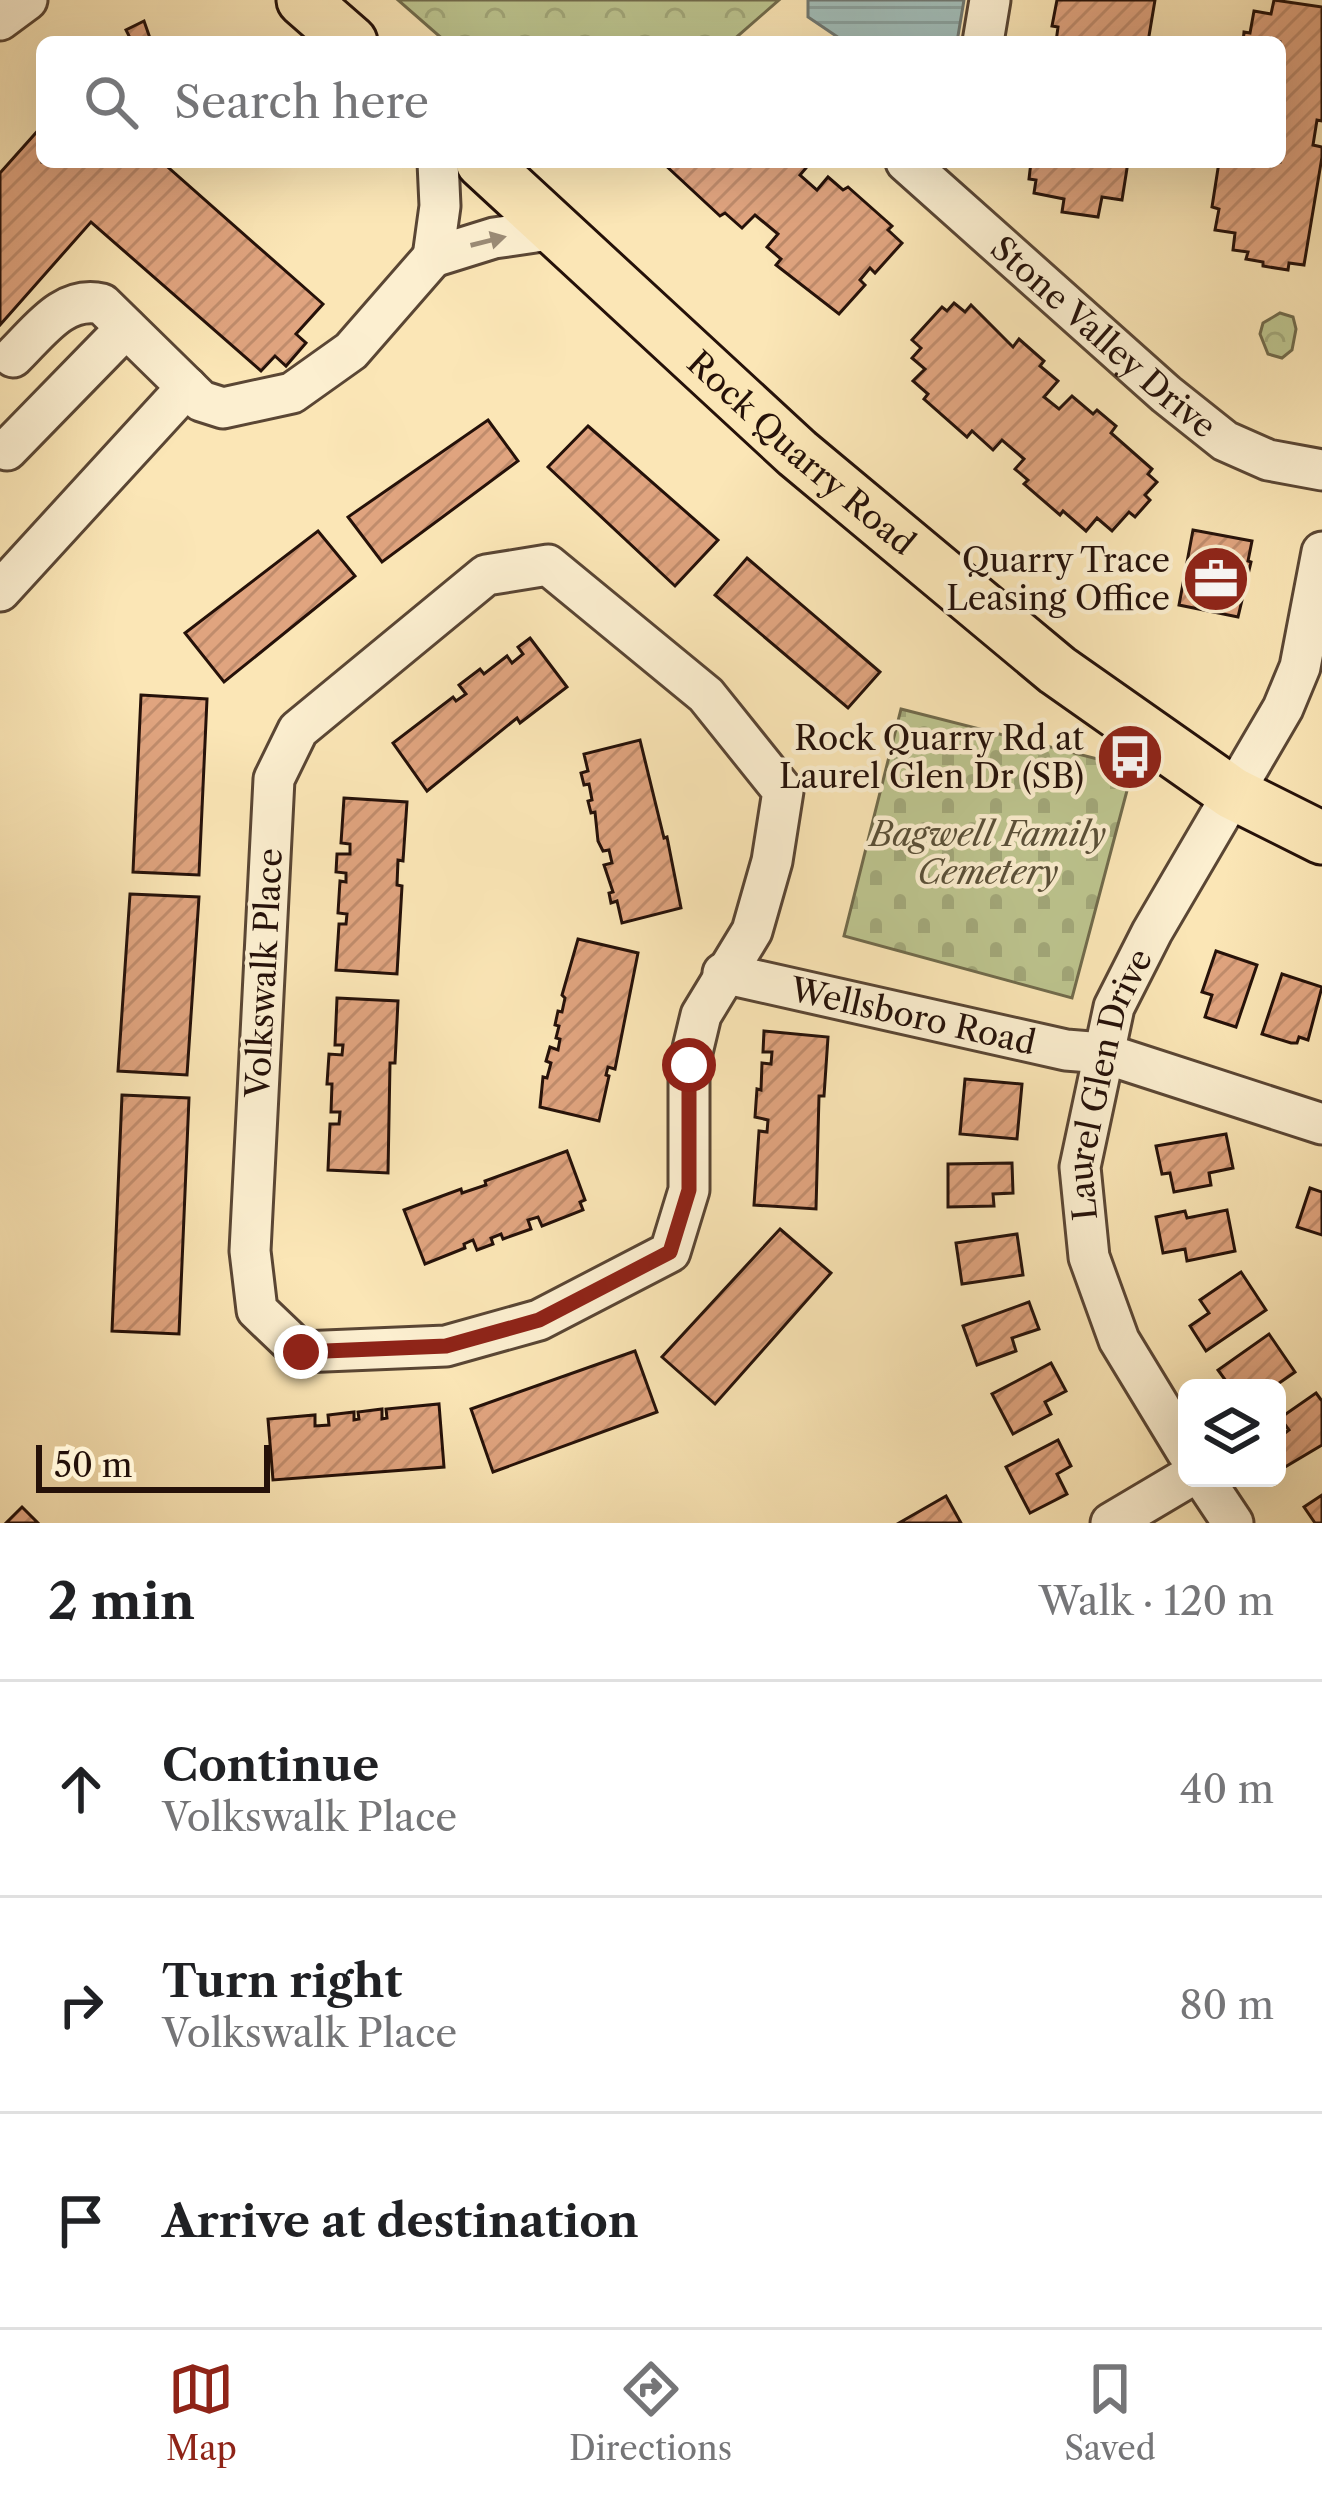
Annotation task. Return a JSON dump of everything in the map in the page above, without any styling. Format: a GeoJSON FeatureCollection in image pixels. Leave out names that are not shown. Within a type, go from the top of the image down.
{"type":"FeatureCollection","features":[{"type":"Feature","properties":{"kind":"main road"},"geometry":{"type":"LineString","coordinates":[[303,0],[344,36]]}},
{"type":"Feature","properties":{"kind":"main road","name":"Rock Quarry Road"},"geometry":{"type":"LineString","coordinates":[[489,168],[797,453],[1057,670],[1232,794],[1322,838]]}},
{"type":"Feature","properties":{"kind":"street"},"geometry":{"type":"LineString","coordinates":[[0,20],[27,0]]}},
{"type":"Feature","properties":{"kind":"street"},"geometry":{"type":"LineString","coordinates":[[984,36],[990,0]]}},
{"type":"Feature","properties":{"kind":"street"},"geometry":{"type":"LineString","coordinates":[[433,257],[440,206],[437,168]]}},
{"type":"Feature","properties":{"kind":"street","name":"Stone Valley Drive"},"geometry":{"type":"LineString","coordinates":[[927,169],[1166,394],[1225,441],[1268,460],[1322,470]]}},
{"type":"Feature","properties":{"kind":"street"},"geometry":{"type":"LineString","coordinates":[[13,357],[68,304],[85,300],[102,304],[201,401],[223,408],[292,393],[351,351],[433,257],[494,238],[556,229]]}},
{"type":"Feature","properties":{"kind":"street"},"geometry":{"type":"LineString","coordinates":[[2,450],[126,328]]}},
{"type":"Feature","properties":{"kind":"street"},"geometry":{"type":"LineString","coordinates":[[0,591],[187,387]]}},
{"type":"Feature","properties":{"kind":"street","name":"Laurel Glen Drive"},"geometry":{"type":"LineString","coordinates":[[1178,1437],[1119,1340],[1089,1257],[1080,1167],[1114,1007],[1283,708],[1300,667],[1322,552]]}},
{"type":"Feature","properties":{"kind":"street","name":"Volkswalk Place"},"geometry":{"type":"LineString","coordinates":[[548,566],[706,695],[783,791],[772,861],[752,931],[723,973],[701,1015],[689,1065],[689,1190],[670,1252],[539,1320],[446,1346],[301,1352],[256,1310],[250,1250],[274,779],[298,730],[486,575],[548,566]]}},
{"type":"Feature","properties":{"kind":"street","name":"Wellsboro Road"},"geometry":{"type":"LineString","coordinates":[[723,973],[1066,1050],[1103,1053],[1322,1124]]}},
{"type":"Feature","properties":{"kind":"street"},"geometry":{"type":"LineString","coordinates":[[1111,1523],[1178,1483]]}},
{"type":"Feature","properties":{"kind":"street"},"geometry":{"type":"LineString","coordinates":[[1209,1487],[1233,1523]]}},
{"type":"Feature","properties":{"kind":"green space"},"geometry":{"type":"Polygon","coordinates":[[[398,0],[779,0],[738,36],[439,36],[398,0]]]}},
{"type":"Feature","properties":{"kind":"green space"},"geometry":{"type":"Polygon","coordinates":[[[1280,313],[1293,317],[1296,329],[1292,350],[1282,358],[1268,354],[1260,334],[1263,323],[1280,313]]]}},
{"type":"Feature","properties":{"kind":"green space","name":"Bagwell Family Cemetery"},"geometry":{"type":"Polygon","coordinates":[[[901,709],[1133,768],[1072,998],[844,936],[901,709]]]}},
{"type":"Feature","properties":{"kind":"water"},"geometry":{"type":"Polygon","coordinates":[[[808,0],[964,0],[958,36],[836,36],[808,17],[808,0]]]}},
{"type":"Feature","properties":{"kind":"building"},"geometry":{"type":"Polygon","coordinates":[[[1057,0],[1155,0],[1149,36],[1057,36],[1058,27],[1052,26],[1057,0]]]}},
{"type":"Feature","properties":{"kind":"building"},"geometry":{"type":"Polygon","coordinates":[[[1274,0],[1322,7],[1322,121],[1317,120],[1313,145],[1322,147],[1322,157],[1304,265],[1289,263],[1288,270],[1263,266],[1263,262],[1246,259],[1248,252],[1233,250],[1235,233],[1215,230],[1219,209],[1212,207],[1218,168],[1286,168],[1286,36],[1244,36],[1250,33],[1254,11],[1271,14],[1274,0]]]}},
{"type":"Feature","properties":{"kind":"building"},"geometry":{"type":"Polygon","coordinates":[[[144,21],[149,36],[129,36],[126,30],[144,21]]]}},
{"type":"Feature","properties":{"kind":"building"},"geometry":{"type":"Polygon","coordinates":[[[36,133],[36,168],[169,168],[323,304],[296,334],[306,343],[286,366],[275,356],[261,371],[91,222],[0,325],[0,173],[36,133]]]}},
{"type":"Feature","properties":{"kind":"building"},"geometry":{"type":"Polygon","coordinates":[[[668,168],[806,168],[800,175],[817,190],[828,177],[843,190],[848,187],[892,226],[888,230],[902,243],[875,273],[870,268],[860,280],[865,285],[839,314],[776,265],[781,259],[767,247],[778,234],[755,215],[742,228],[725,213],[720,216],[668,168]]]}},
{"type":"Feature","properties":{"kind":"building"},"geometry":{"type":"Polygon","coordinates":[[[1030,168],[1127,168],[1122,200],[1102,197],[1098,217],[1062,212],[1064,199],[1034,193],[1036,180],[1029,179],[1030,168]]]}},
{"type":"Feature","properties":{"kind":"building"},"geometry":{"type":"Polygon","coordinates":[[[954,303],[965,312],[971,305],[1013,347],[1019,339],[1044,361],[1040,366],[1058,381],[1044,397],[1059,409],[1072,396],[1116,426],[1111,433],[1152,469],[1148,474],[1157,482],[1145,495],[1150,500],[1135,517],[1129,512],[1112,531],[1097,518],[1086,531],[1024,484],[1028,480],[1015,469],[1024,459],[1002,440],[993,450],[972,431],[967,437],[924,399],[928,394],[913,381],[925,369],[912,358],[921,348],[912,340],[942,307],[947,311],[954,303]]]}},
{"type":"Feature","properties":{"kind":"building"},"geometry":{"type":"Polygon","coordinates":[[[488,420],[518,461],[382,562],[348,517],[488,420]]]}},
{"type":"Feature","properties":{"kind":"building"},"geometry":{"type":"Polygon","coordinates":[[[588,426],[718,540],[675,586],[548,467],[588,426]]]}},
{"type":"Feature","properties":{"kind":"building","name":"Quarry Trace Leasing Office"},"geometry":{"type":"Polygon","coordinates":[[[1193,530],[1252,541],[1238,617],[1179,605],[1193,530]]]}},
{"type":"Feature","properties":{"kind":"building"},"geometry":{"type":"Polygon","coordinates":[[[318,531],[355,576],[224,682],[185,633],[318,531]]]}},
{"type":"Feature","properties":{"kind":"building"},"geometry":{"type":"Polygon","coordinates":[[[747,558],[880,672],[848,708],[715,595],[747,558]]]}},
{"type":"Feature","properties":{"kind":"building"},"geometry":{"type":"Polygon","coordinates":[[[530,638],[567,687],[520,723],[517,718],[427,791],[393,743],[453,697],[456,701],[466,694],[459,685],[480,669],[484,674],[507,656],[512,663],[523,654],[518,647],[530,638]]]}},
{"type":"Feature","properties":{"kind":"building"},"geometry":{"type":"Polygon","coordinates":[[[141,695],[207,699],[199,875],[133,872],[141,695]]]}},
{"type":"Feature","properties":{"kind":"building"},"geometry":{"type":"Polygon","coordinates":[[[640,740],[681,908],[622,923],[617,901],[611,903],[609,893],[613,892],[604,865],[612,863],[609,850],[603,851],[598,841],[595,812],[591,813],[588,801],[592,800],[589,784],[584,785],[581,773],[588,771],[584,754],[640,740]]]}},
{"type":"Feature","properties":{"kind":"building"},"geometry":{"type":"Polygon","coordinates":[[[344,798],[407,802],[403,861],[398,860],[397,885],[402,886],[397,974],[336,970],[339,924],[346,924],[347,914],[338,913],[340,881],[346,882],[346,873],[336,872],[337,854],[350,854],[350,844],[341,843],[344,798]]]}},
{"type":"Feature","properties":{"kind":"building"},"geometry":{"type":"Polygon","coordinates":[[[130,894],[199,897],[187,1075],[118,1071],[130,894]]]}},
{"type":"Feature","properties":{"kind":"building"},"geometry":{"type":"Polygon","coordinates":[[[578,939],[638,953],[615,1069],[608,1067],[599,1121],[540,1107],[543,1077],[547,1078],[551,1063],[546,1061],[550,1047],[558,1050],[559,1026],[555,1025],[578,939]]]}},
{"type":"Feature","properties":{"kind":"building"},"geometry":{"type":"Polygon","coordinates":[[[1216,951],[1257,965],[1236,1027],[1205,1017],[1212,995],[1202,992],[1216,951]]]}},
{"type":"Feature","properties":{"kind":"building"},"geometry":{"type":"Polygon","coordinates":[[[1282,974],[1322,987],[1308,1040],[1299,1037],[1291,1043],[1262,1034],[1282,974]]]}},
{"type":"Feature","properties":{"kind":"building"},"geometry":{"type":"Polygon","coordinates":[[[337,998],[398,1001],[395,1063],[390,1063],[388,1173],[328,1170],[330,1124],[339,1124],[340,1112],[331,1112],[332,1084],[327,1084],[329,1054],[342,1055],[343,1045],[335,1045],[337,998]]]}},
{"type":"Feature","properties":{"kind":"building"},"geometry":{"type":"Polygon","coordinates":[[[764,1031],[828,1037],[824,1096],[819,1096],[816,1209],[754,1205],[759,1131],[767,1132],[768,1120],[755,1117],[757,1089],[761,1090],[762,1063],[771,1064],[772,1052],[763,1052],[764,1031]]]}},
{"type":"Feature","properties":{"kind":"building"},"geometry":{"type":"Polygon","coordinates":[[[965,1079],[1022,1084],[1017,1139],[960,1134],[965,1079]]]}},
{"type":"Feature","properties":{"kind":"building"},"geometry":{"type":"Polygon","coordinates":[[[122,1095],[189,1098],[179,1334],[112,1331],[122,1095]]]}},
{"type":"Feature","properties":{"kind":"building"},"geometry":{"type":"Polygon","coordinates":[[[1226,1134],[1233,1168],[1209,1173],[1211,1185],[1174,1192],[1170,1173],[1162,1174],[1156,1146],[1226,1134]]]}},
{"type":"Feature","properties":{"kind":"building"},"geometry":{"type":"Polygon","coordinates":[[[567,1151],[585,1200],[580,1202],[583,1210],[542,1226],[538,1217],[528,1220],[531,1229],[503,1239],[501,1234],[491,1238],[493,1244],[477,1250],[473,1240],[425,1264],[404,1210],[486,1185],[485,1181],[567,1151]]]}},
{"type":"Feature","properties":{"kind":"building"},"geometry":{"type":"Polygon","coordinates":[[[1012,1163],[1013,1193],[993,1194],[994,1206],[948,1207],[948,1164],[1012,1163]]]}},
{"type":"Feature","properties":{"kind":"building"},"geometry":{"type":"Polygon","coordinates":[[[1310,1188],[1322,1192],[1322,1235],[1297,1227],[1310,1188]]]}},
{"type":"Feature","properties":{"kind":"building"},"geometry":{"type":"Polygon","coordinates":[[[1227,1210],[1235,1251],[1187,1261],[1185,1249],[1163,1253],[1156,1217],[1185,1211],[1187,1218],[1227,1210]]]}},
{"type":"Feature","properties":{"kind":"building"},"geometry":{"type":"Polygon","coordinates":[[[780,1229],[831,1273],[715,1404],[662,1357],[780,1229]]]}},
{"type":"Feature","properties":{"kind":"building"},"geometry":{"type":"Polygon","coordinates":[[[1017,1234],[1023,1275],[962,1284],[956,1243],[1017,1234]]]}},
{"type":"Feature","properties":{"kind":"building"},"geometry":{"type":"Polygon","coordinates":[[[1241,1272],[1266,1310],[1206,1351],[1190,1326],[1209,1313],[1200,1300],[1241,1272]]]}},
{"type":"Feature","properties":{"kind":"building"},"geometry":{"type":"Polygon","coordinates":[[[1029,1302],[1039,1329],[1012,1338],[1016,1351],[977,1365],[963,1326],[1029,1302]]]}},
{"type":"Feature","properties":{"kind":"building"},"geometry":{"type":"Polygon","coordinates":[[[1269,1334],[1295,1372],[1285,1379],[1224,1379],[1218,1370],[1269,1334]]]}},
{"type":"Feature","properties":{"kind":"building"},"geometry":{"type":"Polygon","coordinates":[[[635,1351],[657,1412],[493,1472],[471,1409],[635,1351]]]}},
{"type":"Feature","properties":{"kind":"building"},"geometry":{"type":"Polygon","coordinates":[[[1051,1363],[1066,1391],[1045,1402],[1051,1414],[1013,1434],[992,1394],[1051,1363]]]}},
{"type":"Feature","properties":{"kind":"building"},"geometry":{"type":"Polygon","coordinates":[[[1316,1393],[1322,1401],[1322,1445],[1286,1466],[1289,1430],[1286,1414],[1316,1393]]]}},
{"type":"Feature","properties":{"kind":"building"},"geometry":{"type":"Polygon","coordinates":[[[439,1404],[444,1467],[273,1480],[268,1419],[315,1415],[315,1426],[329,1425],[328,1415],[354,1412],[354,1420],[359,1419],[358,1412],[382,1409],[382,1419],[387,1418],[386,1409],[439,1404]]]}},
{"type":"Feature","properties":{"kind":"building"},"geometry":{"type":"Polygon","coordinates":[[[1058,1440],[1071,1466],[1057,1474],[1067,1494],[1030,1513],[1006,1467],[1058,1440]]]}},
{"type":"Feature","properties":{"kind":"building"},"geometry":{"type":"Polygon","coordinates":[[[1322,1495],[1322,1523],[1315,1523],[1304,1507],[1322,1495]]]}},
{"type":"Feature","properties":{"kind":"building"},"geometry":{"type":"Polygon","coordinates":[[[946,1496],[961,1523],[899,1523],[946,1496]]]}},
{"type":"Feature","properties":{"kind":"building"},"geometry":{"type":"Polygon","coordinates":[[[22,1507],[38,1523],[6,1523],[22,1507]]]}},
{"type":"Feature","properties":{"kind":"place","name":"Quarry Trace Leasing Office"},"geometry":{"type":"Point","coordinates":[1216,579]}},
{"type":"Feature","properties":{"kind":"place","name":"Rock Quarry Rd at Laurel Glen Dr (SB)"},"geometry":{"type":"Point","coordinates":[1130,757]}},
{"type":"Feature","properties":{"kind":"route"},"geometry":{"type":"LineString","coordinates":[[301,1352],[446,1346],[539,1320],[670,1252],[689,1190],[689,1065]]}}]}
